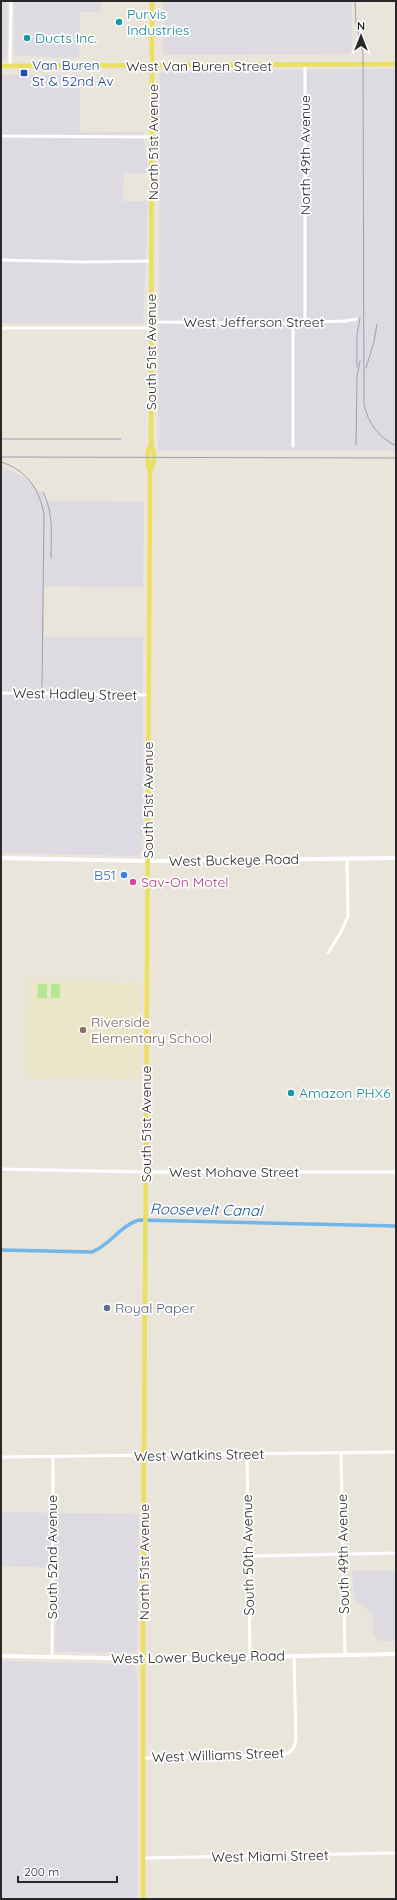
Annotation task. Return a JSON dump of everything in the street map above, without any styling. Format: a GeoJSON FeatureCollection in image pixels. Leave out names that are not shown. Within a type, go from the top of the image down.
{"type":"FeatureCollection","features":[{"type":"Feature","properties":{"kind":"main road","name":"North 51st Avenue"},"geometry":{"type":"LineString","coordinates":[[152,1],[152,260]]}},
{"type":"Feature","properties":{"kind":"main road","name":"West Van Buren Street"},"geometry":{"type":"LineString","coordinates":[[1,66],[396,64]]}},
{"type":"Feature","properties":{"kind":"main road","name":"South 51st Avenue"},"geometry":{"type":"LineString","coordinates":[[146,1226],[150,471],[148,466],[148,450],[151,446],[152,260]]}},
{"type":"Feature","properties":{"kind":"main road","name":"West Buckeye Road"},"geometry":{"type":"LineString","coordinates":[[1,858],[148,861],[396,858]]}},
{"type":"Feature","properties":{"kind":"main road","name":"North 51st Avenue"},"geometry":{"type":"LineString","coordinates":[[143,1899],[146,1226]]}},
{"type":"Feature","properties":{"kind":"main road","name":"West Lower Buckeye Road"},"geometry":{"type":"LineString","coordinates":[[1,1656],[143,1659],[396,1654]]}},
{"type":"Feature","properties":{"kind":"street"},"geometry":{"type":"LineString","coordinates":[[10,66],[11,1]]}},
{"type":"Feature","properties":{"kind":"street","name":"North 49th Avenue"},"geometry":{"type":"LineString","coordinates":[[305,64],[305,321]]}},
{"type":"Feature","properties":{"kind":"street"},"geometry":{"type":"LineString","coordinates":[[1,136],[153,137]]}},
{"type":"Feature","properties":{"kind":"street"},"geometry":{"type":"LineString","coordinates":[[1,260],[83,262],[152,260]]}},
{"type":"Feature","properties":{"kind":"street","name":"West Jefferson Street"},"geometry":{"type":"LineString","coordinates":[[152,322],[293,323],[305,321],[345,321],[356,319]]}},
{"type":"Feature","properties":{"kind":"street"},"geometry":{"type":"LineString","coordinates":[[293,323],[293,446]]}},
{"type":"Feature","properties":{"kind":"street"},"geometry":{"type":"LineString","coordinates":[[1,328],[152,328]]}},
{"type":"Feature","properties":{"kind":"street","name":"West Hadley Street"},"geometry":{"type":"LineString","coordinates":[[1,693],[149,695]]}},
{"type":"Feature","properties":{"kind":"street"},"geometry":{"type":"LineString","coordinates":[[328,953],[341,932],[348,916],[347,859]]}},
{"type":"Feature","properties":{"kind":"street","name":"West Mohave Street"},"geometry":{"type":"LineString","coordinates":[[1,1169],[146,1172],[396,1172]]}},
{"type":"Feature","properties":{"kind":"street","name":"West Watkins Street"},"geometry":{"type":"LineString","coordinates":[[1,1457],[396,1452]]}},
{"type":"Feature","properties":{"kind":"street","name":"South 49th Avenue"},"geometry":{"type":"LineString","coordinates":[[341,1453],[345,1655]]}},
{"type":"Feature","properties":{"kind":"street","name":"South 50th Avenue"},"geometry":{"type":"LineString","coordinates":[[247,1454],[250,1657]]}},
{"type":"Feature","properties":{"kind":"street","name":"South 52nd Avenue"},"geometry":{"type":"LineString","coordinates":[[52,1657],[53,1457]]}},
{"type":"Feature","properties":{"kind":"street"},"geometry":{"type":"LineString","coordinates":[[248,1556],[396,1552]]}},
{"type":"Feature","properties":{"kind":"street","name":"West Williams Street"},"geometry":{"type":"LineString","coordinates":[[143,1758],[280,1755],[287,1754],[292,1751],[296,1740],[294,1656]]}},
{"type":"Feature","properties":{"kind":"street","name":"West Miami Street"},"geometry":{"type":"LineString","coordinates":[[143,1858],[396,1853]]}},
{"type":"Feature","properties":{"kind":"shaded area"},"geometry":{"type":"Polygon","coordinates":[[[1,1],[7,1],[7,56],[3,61],[1,60],[1,1]]]}},
{"type":"Feature","properties":{"kind":"shaded area"},"geometry":{"type":"Polygon","coordinates":[[[14,1],[101,1],[101,12],[80,12],[79,58],[18,56],[14,54],[14,1]]]}},
{"type":"Feature","properties":{"kind":"shaded area"},"geometry":{"type":"Polygon","coordinates":[[[163,1],[352,1],[352,54],[163,55],[163,1]]]}},
{"type":"Feature","properties":{"kind":"shaded area"},"geometry":{"type":"Polygon","coordinates":[[[396,69],[396,450],[158,450],[160,73],[165,71],[396,69]]]}},
{"type":"Feature","properties":{"kind":"shaded area"},"geometry":{"type":"Polygon","coordinates":[[[1,75],[80,75],[80,132],[143,132],[148,173],[124,173],[123,201],[148,201],[143,323],[1,323],[1,75]]]}},
{"type":"Feature","properties":{"kind":"shaded area"},"geometry":{"type":"Polygon","coordinates":[[[1,466],[22,476],[42,493],[45,501],[144,502],[143,587],[44,586],[44,637],[143,637],[142,848],[139,856],[1,853],[1,466]]]}},
{"type":"Feature","properties":{"kind":"shaded area","name":"Riverside Elementary School"},"geometry":{"type":"Polygon","coordinates":[[[27,980],[141,982],[139,1080],[25,1078],[27,980]]]}},
{"type":"Feature","properties":{"kind":"shaded area"},"geometry":{"type":"Polygon","coordinates":[[[1,1512],[139,1514],[137,1653],[55,1652],[56,1568],[1,1566],[1,1512]]]}},
{"type":"Feature","properties":{"kind":"shaded area"},"geometry":{"type":"Polygon","coordinates":[[[352,1571],[396,1571],[396,1641],[379,1641],[373,1632],[373,1615],[354,1598],[352,1571]]]}},
{"type":"Feature","properties":{"kind":"shaded area"},"geometry":{"type":"Polygon","coordinates":[[[1,1661],[131,1664],[135,1666],[138,1687],[138,1899],[1,1899],[1,1661]]]}},
{"type":"Feature","properties":{"kind":"green space"},"geometry":{"type":"Polygon","coordinates":[[[38,984],[47,984],[47,998],[37,998],[38,984]]]}},
{"type":"Feature","properties":{"kind":"green space"},"geometry":{"type":"Polygon","coordinates":[[[51,984],[60,984],[60,998],[51,998],[51,984]]]}},
{"type":"Feature","properties":{"kind":"waterway","name":"Roosevelt Canal"},"geometry":{"type":"LineString","coordinates":[[1,1250],[92,1252],[104,1245],[127,1226],[139,1220],[396,1226]]}},
{"type":"Feature","properties":{"kind":"railway"},"geometry":{"type":"LineString","coordinates":[[355,1],[356,23],[363,54],[364,404],[368,417],[375,429],[379,434],[396,446]]}},
{"type":"Feature","properties":{"kind":"railway"},"geometry":{"type":"LineString","coordinates":[[357,367],[357,335],[360,318]]}},
{"type":"Feature","properties":{"kind":"railway"},"geometry":{"type":"LineString","coordinates":[[366,368],[374,342],[377,324]]}},
{"type":"Feature","properties":{"kind":"railway"},"geometry":{"type":"LineString","coordinates":[[356,445],[357,376],[360,361]]}},
{"type":"Feature","properties":{"kind":"railway"},"geometry":{"type":"LineString","coordinates":[[1,439],[121,439]]}},
{"type":"Feature","properties":{"kind":"railway"},"geometry":{"type":"LineString","coordinates":[[1,457],[396,458]]}},
{"type":"Feature","properties":{"kind":"railway"},"geometry":{"type":"LineString","coordinates":[[1,462],[18,470],[31,482],[39,497],[44,515],[42,687]]}},
{"type":"Feature","properties":{"kind":"railway"},"geometry":{"type":"LineString","coordinates":[[43,492],[47,500],[50,516],[51,558]]}},
{"type":"Feature","properties":{"kind":"place","name":"Purvis Industries"},"geometry":{"type":"Point","coordinates":[119,22]}},
{"type":"Feature","properties":{"kind":"place","name":"Ducts Inc."},"geometry":{"type":"Point","coordinates":[27,38]}},
{"type":"Feature","properties":{"kind":"place","name":"Van Buren St & 52nd Av"},"geometry":{"type":"Point","coordinates":[24,73]}},
{"type":"Feature","properties":{"kind":"place","name":"B51"},"geometry":{"type":"Point","coordinates":[124,875]}},
{"type":"Feature","properties":{"kind":"place","name":"Sav-On Motel"},"geometry":{"type":"Point","coordinates":[133,882]}},
{"type":"Feature","properties":{"kind":"place","name":"Riverside Elementary School"},"geometry":{"type":"Point","coordinates":[83,1030]}},
{"type":"Feature","properties":{"kind":"place","name":"Amazon PHX6"},"geometry":{"type":"Point","coordinates":[291,1093]}},
{"type":"Feature","properties":{"kind":"place","name":"Royal Paper"},"geometry":{"type":"Point","coordinates":[107,1308]}}]}
